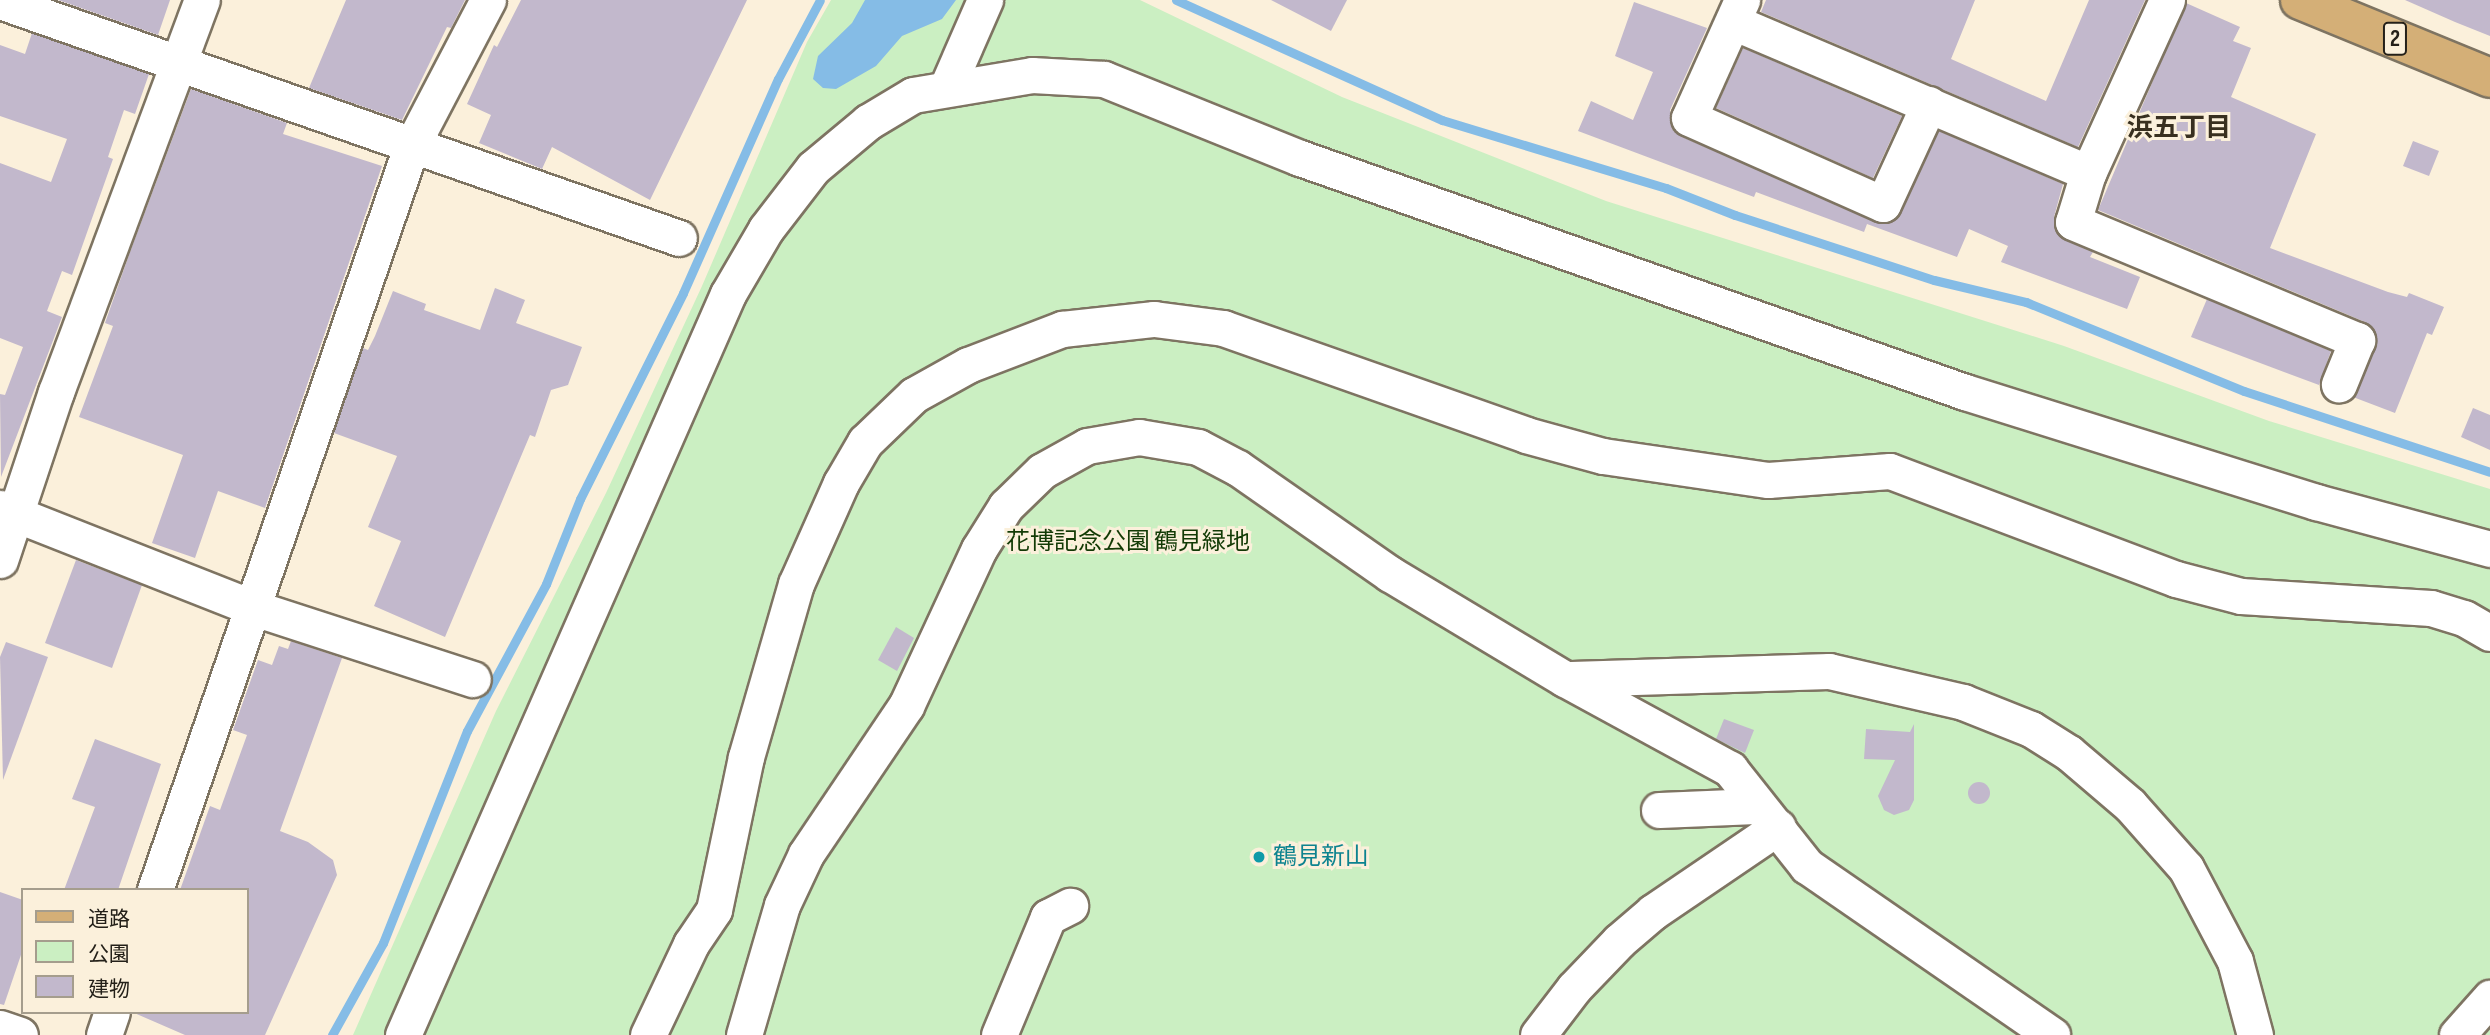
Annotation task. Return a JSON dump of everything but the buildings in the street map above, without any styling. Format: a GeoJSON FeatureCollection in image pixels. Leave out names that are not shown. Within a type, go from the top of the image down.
{"type":"FeatureCollection","features":[{"type":"Feature","properties":{"kind":"main road","name":"2"},"geometry":{"type":"LineString","coordinates":[[2300,0],[2490,78]]}},
{"type":"Feature","properties":{"kind":"street"},"geometry":{"type":"LineString","coordinates":[[0,560],[8,511],[56,392],[202,0]]}},
{"type":"Feature","properties":{"kind":"street"},"geometry":{"type":"LineString","coordinates":[[156,888],[411,147],[488,0]]}},
{"type":"Feature","properties":{"kind":"street"},"geometry":{"type":"LineString","coordinates":[[947,88],[985,0]]}},
{"type":"Feature","properties":{"kind":"street"},"geometry":{"type":"LineString","coordinates":[[2167,0],[2088,173],[2073,222],[2357,340],[2339,384]]}},
{"type":"Feature","properties":{"kind":"street"},"geometry":{"type":"LineString","coordinates":[[0,1],[411,147],[678,238]]}},
{"type":"Feature","properties":{"kind":"street"},"geometry":{"type":"LineString","coordinates":[[1929,104],[1883,204],[1689,118],[1738,11],[1929,104],[2088,173]]}},
{"type":"Feature","properties":{"kind":"street"},"geometry":{"type":"LineString","coordinates":[[403,1035],[728,294],[766,229],[813,168],[868,122],[913,95],[1032,75],[1104,79],[1300,158],[1965,391],[2316,502],[2490,549]]}},
{"type":"Feature","properties":{"kind":"street"},"geometry":{"type":"LineString","coordinates":[[648,1035],[691,944],[714,910],[746,757],[796,584],[841,483],[865,442],[914,395],[968,365],[1062,329],[1154,319],[1223,328],[1513,430],[1593,454],[1768,480],[1891,471],[2176,579],[2241,596],[2431,608],[2465,618],[2490,634]]}},
{"type":"Feature","properties":{"kind":"street"},"geometry":{"type":"LineString","coordinates":[[744,1035],[782,905],[806,853],[906,706],[979,549],[1006,506],[1042,471],[1087,446],[1139,437],[1198,447],[1238,468],[1390,574],[1565,679],[1730,769],[1807,866],[2052,1035]]}},
{"type":"Feature","properties":{"kind":"street"},"geometry":{"type":"LineString","coordinates":[[8,511],[254,608],[473,679]]}},
{"type":"Feature","properties":{"kind":"street"},"geometry":{"type":"LineString","coordinates":[[1565,679],[1829,671],[1963,702],[2031,729],[2069,753],[2130,805],[2186,868],[2235,961],[2255,1035]]}},
{"type":"Feature","properties":{"kind":"street"},"geometry":{"type":"LineString","coordinates":[[1659,810],[1767,817]]}},
{"type":"Feature","properties":{"kind":"street"},"geometry":{"type":"LineString","coordinates":[[1538,1035],[1574,988],[1619,941],[1715,868],[1767,817]]}},
{"type":"Feature","properties":{"kind":"street"},"geometry":{"type":"LineString","coordinates":[[999,1035],[1048,917],[1070,906]]}},
{"type":"Feature","properties":{"kind":"street"},"geometry":{"type":"LineString","coordinates":[[2457,1035],[2490,998]]}},
{"type":"Feature","properties":{"kind":"street"},"geometry":{"type":"LineString","coordinates":[[104,1035],[112,1014]]}},
{"type":"Feature","properties":{"kind":"street"},"geometry":{"type":"LineString","coordinates":[[0,1028],[20,1035]]}},
{"type":"Feature","properties":{"kind":"green space","name":"花博記念公園 鶴見緑地"},"geometry":{"type":"Polygon","coordinates":[[[831,0],[1140,0],[1342,97],[1606,201],[2064,346],[2269,421],[2490,489],[2490,1035],[353,1035],[496,711],[606,493],[702,286],[807,42],[831,0]]]}},
{"type":"Feature","properties":{"kind":"water"},"geometry":{"type":"Polygon","coordinates":[[[865,0],[956,0],[942,19],[902,36],[876,66],[836,89],[823,88],[813,79],[818,56],[852,23],[865,0]]]}},
{"type":"Feature","properties":{"kind":"waterway"},"geometry":{"type":"LineString","coordinates":[[332,1035],[383,943],[467,731],[546,584],[580,499],[683,293],[778,79],[820,0]]}},
{"type":"Feature","properties":{"kind":"waterway"},"geometry":{"type":"LineString","coordinates":[[1176,0],[1442,120],[1666,188],[1735,215],[1934,280],[2026,302],[2244,391],[2490,472]]}},
{"type":"Feature","properties":{"kind":"place","name":"鶴見新山"},"geometry":{"type":"Point","coordinates":[1259,857]}},
{"type":"Feature","properties":{"kind":"district","name":"浜五丁目"},"geometry":{"type":"Point","coordinates":[2179,129]}}]}
